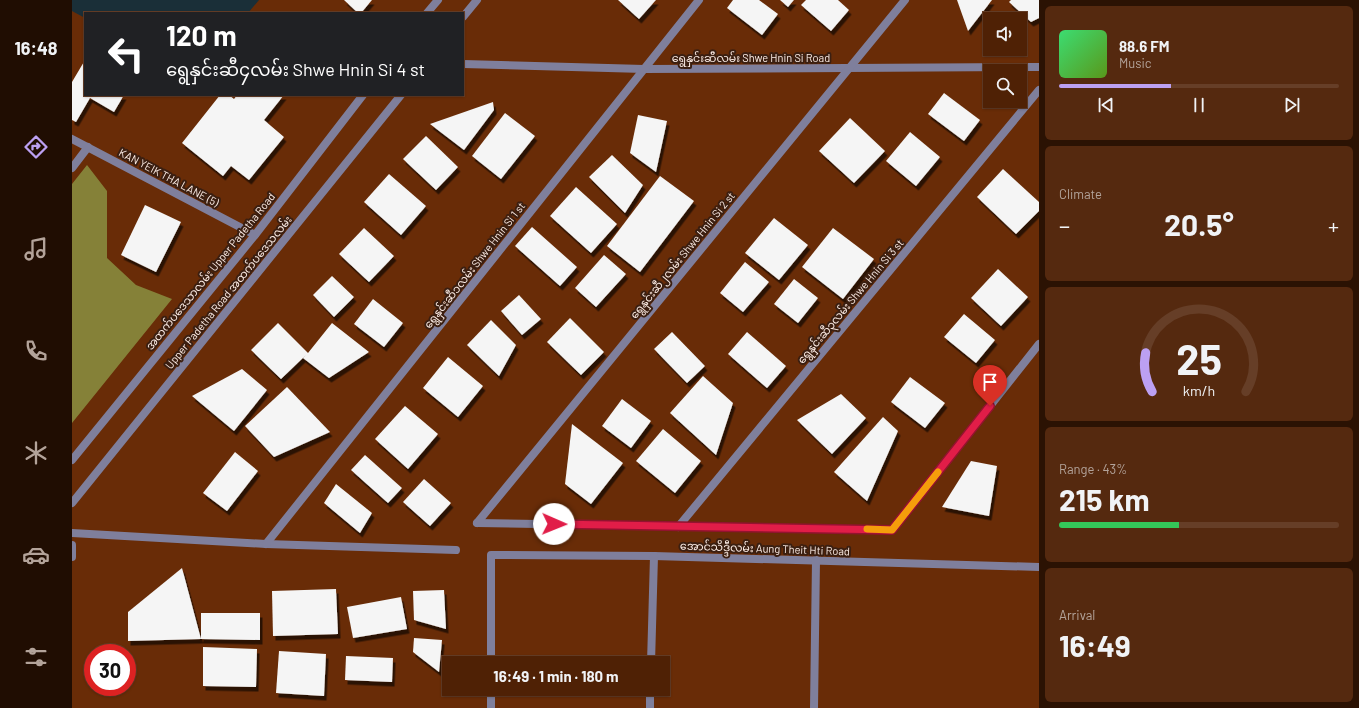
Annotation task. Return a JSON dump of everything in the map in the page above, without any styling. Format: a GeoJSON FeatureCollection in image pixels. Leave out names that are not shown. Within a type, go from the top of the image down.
{"type":"FeatureCollection","features":[{"type":"Feature","properties":{"kind":"street"},"geometry":{"type":"LineString","coordinates":[[429,12],[438,0]]}},
{"type":"Feature","properties":{"kind":"street"},"geometry":{"type":"LineString","coordinates":[[464,16],[477,0]]}},
{"type":"Feature","properties":{"kind":"street","name":"ရွေနှင်းဆီ၁လမ်း Shwe Hnin Si 1 st"},"geometry":{"type":"LineString","coordinates":[[266,544],[699,0]]}},
{"type":"Feature","properties":{"kind":"street","name":"ရွေနှင်းဆီ၂လမ်း Shwe Hnin Si 2 st"},"geometry":{"type":"LineString","coordinates":[[678,526],[477,523],[904,0]]}},
{"type":"Feature","properties":{"kind":"street","name":"ရွေနှင်းဆီလမ်း Shwe Hnin Si Road"},"geometry":{"type":"LineString","coordinates":[[464,64],[644,69],[1039,67]]}},
{"type":"Feature","properties":{"kind":"street","name":"ရွေနှင်းဆီ၃လမ်း Shwe Hnin Si 3 st"},"geometry":{"type":"LineString","coordinates":[[678,526],[1039,90]]}},
{"type":"Feature","properties":{"kind":"street","name":"အထက်ပဒေသာလမ်း Upper Padetha Road"},"geometry":{"type":"LineString","coordinates":[[72,460],[255,235],[362,96]]}},
{"type":"Feature","properties":{"kind":"street","name":"Upper Padetha Road အထက်ပဒေသလမ်း"},"geometry":{"type":"LineString","coordinates":[[72,504],[400,96]]}},
{"type":"Feature","properties":{"kind":"street","name":"KAN YEIK THA LANE (5)"},"geometry":{"type":"LineString","coordinates":[[72,139],[255,235]]}},
{"type":"Feature","properties":{"kind":"street"},"geometry":{"type":"LineString","coordinates":[[72,168],[88,147]]}},
{"type":"Feature","properties":{"kind":"street"},"geometry":{"type":"LineString","coordinates":[[678,526],[892,530],[1039,344]]}},
{"type":"Feature","properties":{"kind":"street"},"geometry":{"type":"LineString","coordinates":[[72,533],[266,544],[456,550]]}},
{"type":"Feature","properties":{"kind":"street"},"geometry":{"type":"LineString","coordinates":[[72,545],[72,557]]}},
{"type":"Feature","properties":{"kind":"street","name":"အောင်သိဒ္ဒီလမ်း Aung Theit Hti Road"},"geometry":{"type":"LineString","coordinates":[[491,656],[491,554],[654,556],[1039,567]]}},
{"type":"Feature","properties":{"kind":"street"},"geometry":{"type":"LineString","coordinates":[[651,656],[654,556]]}},
{"type":"Feature","properties":{"kind":"street"},"geometry":{"type":"LineString","coordinates":[[814,708],[816,560]]}},
{"type":"Feature","properties":{"kind":"street"},"geometry":{"type":"LineString","coordinates":[[491,696],[491,708]]}},
{"type":"Feature","properties":{"kind":"street"},"geometry":{"type":"LineString","coordinates":[[650,696],[650,708]]}},
{"type":"Feature","properties":{"kind":"shaded area"},"geometry":{"type":"Polygon","coordinates":[[[87,165],[107,191],[107,258],[136,285],[172,299],[72,423],[72,184],[87,165]]]}},
{"type":"Feature","properties":{"kind":"water"},"geometry":{"type":"Polygon","coordinates":[[[72,0],[259,0],[249,12],[84,12],[84,17],[72,11],[72,0]]]}},
{"type":"Feature","properties":{"kind":"building"},"geometry":{"type":"Polygon","coordinates":[[[344,0],[372,0],[362,12],[357,12],[344,0]]]}},
{"type":"Feature","properties":{"kind":"building"},"geometry":{"type":"Polygon","coordinates":[[[618,0],[656,0],[639,19],[618,0]]]}},
{"type":"Feature","properties":{"kind":"building"},"geometry":{"type":"Polygon","coordinates":[[[733,0],[759,0],[778,14],[762,35],[727,8],[733,0]]]}},
{"type":"Feature","properties":{"kind":"building"},"geometry":{"type":"Polygon","coordinates":[[[780,0],[794,0],[788,7],[780,0]]]}},
{"type":"Feature","properties":{"kind":"building"},"geometry":{"type":"Polygon","coordinates":[[[806,0],[838,0],[849,10],[831,31],[801,5],[806,0]]]}},
{"type":"Feature","properties":{"kind":"building"},"geometry":{"type":"Polygon","coordinates":[[[957,0],[992,0],[968,31],[957,0]]]}},
{"type":"Feature","properties":{"kind":"building"},"geometry":{"type":"Polygon","coordinates":[[[1011,0],[1039,0],[1039,18],[1031,22],[1027,18],[1027,12],[1020,12],[1009,2],[1011,0]]]}},
{"type":"Feature","properties":{"kind":"building"},"geometry":{"type":"Polygon","coordinates":[[[84,62],[84,96],[123,96],[114,112],[90,98],[76,122],[72,120],[72,82],[84,62]]]}},
{"type":"Feature","properties":{"kind":"building"},"geometry":{"type":"Polygon","coordinates":[[[944,93],[980,120],[964,141],[928,114],[944,93]]]}},
{"type":"Feature","properties":{"kind":"building"},"geometry":{"type":"Polygon","coordinates":[[[219,96],[230,96],[234,99],[236,96],[283,96],[264,120],[284,137],[249,180],[231,166],[223,176],[182,143],[219,96]]]}},
{"type":"Feature","properties":{"kind":"building"},"geometry":{"type":"Polygon","coordinates":[[[493,102],[494,110],[464,150],[430,124],[493,102]]]}},
{"type":"Feature","properties":{"kind":"building"},"geometry":{"type":"Polygon","coordinates":[[[505,113],[535,136],[501,179],[472,156],[505,113]]]}},
{"type":"Feature","properties":{"kind":"building"},"geometry":{"type":"Polygon","coordinates":[[[638,115],[667,121],[656,172],[630,153],[638,115]]]}},
{"type":"Feature","properties":{"kind":"building"},"geometry":{"type":"Polygon","coordinates":[[[850,118],[885,151],[854,183],[819,151],[850,118]]]}},
{"type":"Feature","properties":{"kind":"building"},"geometry":{"type":"Polygon","coordinates":[[[910,132],[940,157],[916,186],[886,161],[910,132]]]}},
{"type":"Feature","properties":{"kind":"building"},"geometry":{"type":"Polygon","coordinates":[[[426,136],[458,167],[436,190],[403,159],[426,136]]]}},
{"type":"Feature","properties":{"kind":"building"},"geometry":{"type":"Polygon","coordinates":[[[612,155],[643,185],[625,213],[589,177],[612,155]]]}},
{"type":"Feature","properties":{"kind":"building"},"geometry":{"type":"Polygon","coordinates":[[[1003,169],[1039,202],[1039,211],[1016,234],[977,197],[1003,169]]]}},
{"type":"Feature","properties":{"kind":"building"},"geometry":{"type":"Polygon","coordinates":[[[389,174],[426,206],[401,235],[364,202],[389,174]]]}},
{"type":"Feature","properties":{"kind":"building"},"geometry":{"type":"Polygon","coordinates":[[[660,176],[694,201],[640,272],[607,246],[660,176]]]}},
{"type":"Feature","properties":{"kind":"building"},"geometry":{"type":"Polygon","coordinates":[[[576,187],[617,224],[591,253],[550,216],[576,187]]]}},
{"type":"Feature","properties":{"kind":"building"},"geometry":{"type":"Polygon","coordinates":[[[145,205],[181,222],[156,272],[121,255],[145,205]]]}},
{"type":"Feature","properties":{"kind":"building"},"geometry":{"type":"Polygon","coordinates":[[[774,218],[808,245],[779,280],[745,253],[774,218]]]}},
{"type":"Feature","properties":{"kind":"building"},"geometry":{"type":"Polygon","coordinates":[[[532,227],[577,267],[560,286],[515,246],[532,227]]]}},
{"type":"Feature","properties":{"kind":"building"},"geometry":{"type":"Polygon","coordinates":[[[364,228],[394,256],[369,282],[339,254],[364,228]]]}},
{"type":"Feature","properties":{"kind":"building"},"geometry":{"type":"Polygon","coordinates":[[[833,228],[874,259],[843,299],[802,267],[833,228]]]}},
{"type":"Feature","properties":{"kind":"building"},"geometry":{"type":"Polygon","coordinates":[[[604,255],[626,274],[596,307],[575,288],[604,255]]]}},
{"type":"Feature","properties":{"kind":"building"},"geometry":{"type":"Polygon","coordinates":[[[745,262],[769,282],[743,312],[720,293],[745,262]]]}},
{"type":"Feature","properties":{"kind":"building"},"geometry":{"type":"Polygon","coordinates":[[[998,269],[1028,297],[1001,326],[971,298],[998,269]]]}},
{"type":"Feature","properties":{"kind":"building"},"geometry":{"type":"Polygon","coordinates":[[[332,276],[354,297],[334,317],[313,295],[332,276]]]}},
{"type":"Feature","properties":{"kind":"building"},"geometry":{"type":"Polygon","coordinates":[[[794,279],[818,298],[798,323],[774,304],[794,279]]]}},
{"type":"Feature","properties":{"kind":"building"},"geometry":{"type":"Polygon","coordinates":[[[519,295],[541,319],[522,335],[501,311],[519,295]]]}},
{"type":"Feature","properties":{"kind":"building"},"geometry":{"type":"Polygon","coordinates":[[[373,299],[403,323],[384,347],[354,324],[373,299]]]}},
{"type":"Feature","properties":{"kind":"building"},"geometry":{"type":"Polygon","coordinates":[[[964,314],[995,340],[976,363],[944,337],[964,314]]]}},
{"type":"Feature","properties":{"kind":"building"},"geometry":{"type":"Polygon","coordinates":[[[570,318],[604,352],[581,375],[547,342],[570,318]]]}},
{"type":"Feature","properties":{"kind":"building"},"geometry":{"type":"Polygon","coordinates":[[[491,320],[516,345],[499,376],[467,345],[491,320]]]}},
{"type":"Feature","properties":{"kind":"building"},"geometry":{"type":"Polygon","coordinates":[[[278,323],[308,353],[332,323],[369,352],[329,378],[303,358],[306,355],[281,379],[251,350],[278,323]]]}},
{"type":"Feature","properties":{"kind":"building"},"geometry":{"type":"Polygon","coordinates":[[[672,332],[705,366],[687,383],[654,349],[672,332]]]}},
{"type":"Feature","properties":{"kind":"building"},"geometry":{"type":"Polygon","coordinates":[[[747,332],[786,366],[767,388],[728,354],[747,332]]]}},
{"type":"Feature","properties":{"kind":"building"},"geometry":{"type":"Polygon","coordinates":[[[448,357],[483,386],[458,417],[423,388],[448,357]]]}},
{"type":"Feature","properties":{"kind":"building"},"geometry":{"type":"Polygon","coordinates":[[[242,369],[267,390],[234,431],[192,396],[242,369]]]}},
{"type":"Feature","properties":{"kind":"building"},"geometry":{"type":"Polygon","coordinates":[[[703,376],[733,403],[716,455],[670,413],[703,376]]]}},
{"type":"Feature","properties":{"kind":"building"},"geometry":{"type":"Polygon","coordinates":[[[910,377],[945,403],[925,428],[891,402],[910,377]]]}},
{"type":"Feature","properties":{"kind":"building"},"geometry":{"type":"Polygon","coordinates":[[[287,387],[330,432],[274,457],[245,426],[287,387]]]}},
{"type":"Feature","properties":{"kind":"building"},"geometry":{"type":"Polygon","coordinates":[[[841,394],[866,418],[832,454],[797,420],[841,394]]]}},
{"type":"Feature","properties":{"kind":"building"},"geometry":{"type":"Polygon","coordinates":[[[622,399],[651,421],[631,448],[602,426],[622,399]]]}},
{"type":"Feature","properties":{"kind":"building"},"geometry":{"type":"Polygon","coordinates":[[[405,406],[438,434],[408,469],[375,439],[405,406]]]}},
{"type":"Feature","properties":{"kind":"building"},"geometry":{"type":"Polygon","coordinates":[[[883,417],[898,431],[867,501],[834,472],[883,417]]]}},
{"type":"Feature","properties":{"kind":"building"},"geometry":{"type":"Polygon","coordinates":[[[572,424],[623,463],[591,504],[565,484],[572,424]]]}},
{"type":"Feature","properties":{"kind":"building"},"geometry":{"type":"Polygon","coordinates":[[[663,429],[701,461],[675,493],[636,461],[663,429]]]}},
{"type":"Feature","properties":{"kind":"building"},"geometry":{"type":"Polygon","coordinates":[[[235,452],[258,471],[227,511],[203,493],[235,452]]]}},
{"type":"Feature","properties":{"kind":"building"},"geometry":{"type":"Polygon","coordinates":[[[365,455],[402,488],[388,503],[351,470],[365,455]]]}},
{"type":"Feature","properties":{"kind":"building"},"geometry":{"type":"Polygon","coordinates":[[[971,461],[997,466],[989,516],[942,507],[971,461]]]}},
{"type":"Feature","properties":{"kind":"building"},"geometry":{"type":"Polygon","coordinates":[[[424,479],[451,503],[430,526],[403,502],[424,479]]]}},
{"type":"Feature","properties":{"kind":"building"},"geometry":{"type":"Polygon","coordinates":[[[336,484],[372,513],[360,533],[324,503],[336,484]]]}},
{"type":"Feature","properties":{"kind":"building"},"geometry":{"type":"Polygon","coordinates":[[[182,568],[201,639],[128,641],[128,612],[182,568]]]}},
{"type":"Feature","properties":{"kind":"building"},"geometry":{"type":"Polygon","coordinates":[[[336,589],[338,634],[273,636],[272,591],[336,589]]]}},
{"type":"Feature","properties":{"kind":"building"},"geometry":{"type":"Polygon","coordinates":[[[444,590],[446,629],[414,620],[413,591],[444,590]]]}},
{"type":"Feature","properties":{"kind":"building"},"geometry":{"type":"Polygon","coordinates":[[[401,597],[407,629],[353,638],[347,607],[401,597]]]}},
{"type":"Feature","properties":{"kind":"building"},"geometry":{"type":"Polygon","coordinates":[[[201,613],[260,613],[260,640],[201,639],[201,613]]]}},
{"type":"Feature","properties":{"kind":"building"},"geometry":{"type":"Polygon","coordinates":[[[414,638],[442,640],[439,672],[413,652],[414,638]]]}},
{"type":"Feature","properties":{"kind":"building"},"geometry":{"type":"Polygon","coordinates":[[[203,647],[257,649],[256,687],[203,686],[203,647]]]}},
{"type":"Feature","properties":{"kind":"building"},"geometry":{"type":"Polygon","coordinates":[[[279,651],[326,654],[324,696],[276,693],[279,651]]]}},
{"type":"Feature","properties":{"kind":"building"},"geometry":{"type":"Polygon","coordinates":[[[346,656],[393,658],[392,682],[345,680],[346,656]]]}},
{"type":"Feature","properties":{"kind":"slow traffic"},"geometry":{"type":"LineString","coordinates":[[867,529],[892,530],[938,472]]}},
{"type":"Feature","properties":{"kind":"route"},"geometry":{"type":"LineString","coordinates":[[554,524],[892,530],[990,406]]}}]}
